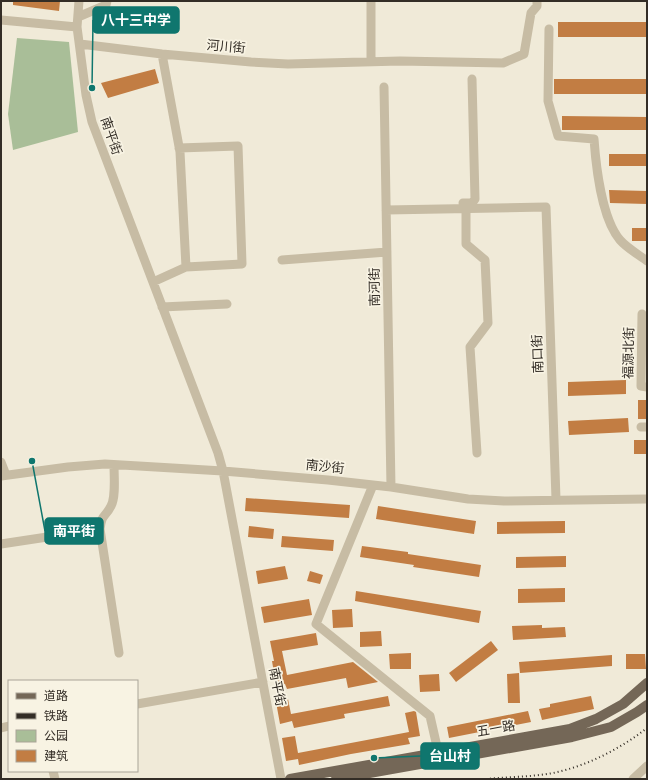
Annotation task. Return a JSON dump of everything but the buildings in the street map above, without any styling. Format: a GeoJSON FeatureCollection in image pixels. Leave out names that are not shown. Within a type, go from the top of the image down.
{"type":"FeatureCollection","features":[{"type":"Feature","properties":{"kind":"main road","name":"五一路"},"geometry":{"type":"LineString","coordinates":[[336,779],[570,729],[596,719],[623,704],[647,683]]}},
{"type":"Feature","properties":{"kind":"main road","name":"五一路"},"geometry":{"type":"LineString","coordinates":[[290,779],[572,736],[611,727],[647,705]]}},
{"type":"Feature","properties":{"kind":"street"},"geometry":{"type":"LineString","coordinates":[[1,20],[77,27],[79,1]]}},
{"type":"Feature","properties":{"kind":"street"},"geometry":{"type":"LineString","coordinates":[[78,17],[106,5],[107,1]]}},
{"type":"Feature","properties":{"kind":"street"},"geometry":{"type":"LineString","coordinates":[[371,1],[371,61]]}},
{"type":"Feature","properties":{"kind":"street","name":"河川街"},"geometry":{"type":"LineString","coordinates":[[80,44],[162,54],[288,64],[371,61],[503,63],[524,54],[531,13],[537,6],[537,1]]}},
{"type":"Feature","properties":{"kind":"street","name":"南平街"},"geometry":{"type":"LineString","coordinates":[[77,27],[86,95],[92,122],[218,452],[223,471],[281,779]]}},
{"type":"Feature","properties":{"kind":"street"},"geometry":{"type":"LineString","coordinates":[[549,29],[548,101],[558,136],[594,139],[596,169],[609,221],[620,240],[647,261]]}},
{"type":"Feature","properties":{"kind":"street"},"geometry":{"type":"LineString","coordinates":[[162,54],[179,148],[186,267]]}},
{"type":"Feature","properties":{"kind":"street"},"geometry":{"type":"LineString","coordinates":[[427,209],[434,204],[472,202],[476,199],[472,79]]}},
{"type":"Feature","properties":{"kind":"street","name":"南河街"},"geometry":{"type":"LineString","coordinates":[[384,87],[391,487]]}},
{"type":"Feature","properties":{"kind":"street"},"geometry":{"type":"LineString","coordinates":[[153,282],[186,267],[242,264],[238,146],[179,148]]}},
{"type":"Feature","properties":{"kind":"street","name":"南口街"},"geometry":{"type":"LineString","coordinates":[[466,208],[546,207],[556,499]]}},
{"type":"Feature","properties":{"kind":"street"},"geometry":{"type":"LineString","coordinates":[[386,210],[466,208],[466,244],[485,260],[488,323],[470,347],[477,453]]}},
{"type":"Feature","properties":{"kind":"street"},"geometry":{"type":"LineString","coordinates":[[282,260],[387,252]]}},
{"type":"Feature","properties":{"kind":"street"},"geometry":{"type":"LineString","coordinates":[[162,307],[227,304]]}},
{"type":"Feature","properties":{"kind":"street","name":"福源北街"},"geometry":{"type":"LineString","coordinates":[[642,314],[644,355],[641,386],[647,387]]}},
{"type":"Feature","properties":{"kind":"street"},"geometry":{"type":"LineString","coordinates":[[1,462],[4,476]]}},
{"type":"Feature","properties":{"kind":"street","name":"南沙街"},"geometry":{"type":"LineString","coordinates":[[4,476],[87,464],[223,471],[391,487],[468,499],[504,501],[647,498]]}},
{"type":"Feature","properties":{"kind":"street"},"geometry":{"type":"LineString","coordinates":[[114,465],[113,502],[112,506],[101,518],[100,529],[119,653]]}},
{"type":"Feature","properties":{"kind":"street"},"geometry":{"type":"LineString","coordinates":[[373,485],[316,624],[430,716],[440,757]]}},
{"type":"Feature","properties":{"kind":"street"},"geometry":{"type":"LineString","coordinates":[[1,544],[100,529]]}},
{"type":"Feature","properties":{"kind":"street"},"geometry":{"type":"LineString","coordinates":[[138,704],[263,682]]}},
{"type":"Feature","properties":{"kind":"street"},"geometry":{"type":"LineString","coordinates":[[633,779],[647,766]]}},
{"type":"Feature","properties":{"kind":"green space"},"geometry":{"type":"Polygon","coordinates":[[[17,38],[69,42],[78,132],[13,150],[8,114],[17,38]]]}},
{"type":"Feature","properties":{"kind":"railway"},"geometry":{"type":"LineString","coordinates":[[486,779],[528,776],[566,770],[603,756],[626,743],[647,728]]}},
{"type":"Feature","properties":{"kind":"place","name":"八十三中学"},"geometry":{"type":"Point","coordinates":[92,88]}},
{"type":"Feature","properties":{"kind":"place","name":"南平街"},"geometry":{"type":"Point","coordinates":[32,461]}},
{"type":"Feature","properties":{"kind":"place","name":"台山村"},"geometry":{"type":"Point","coordinates":[374,758]}}]}
